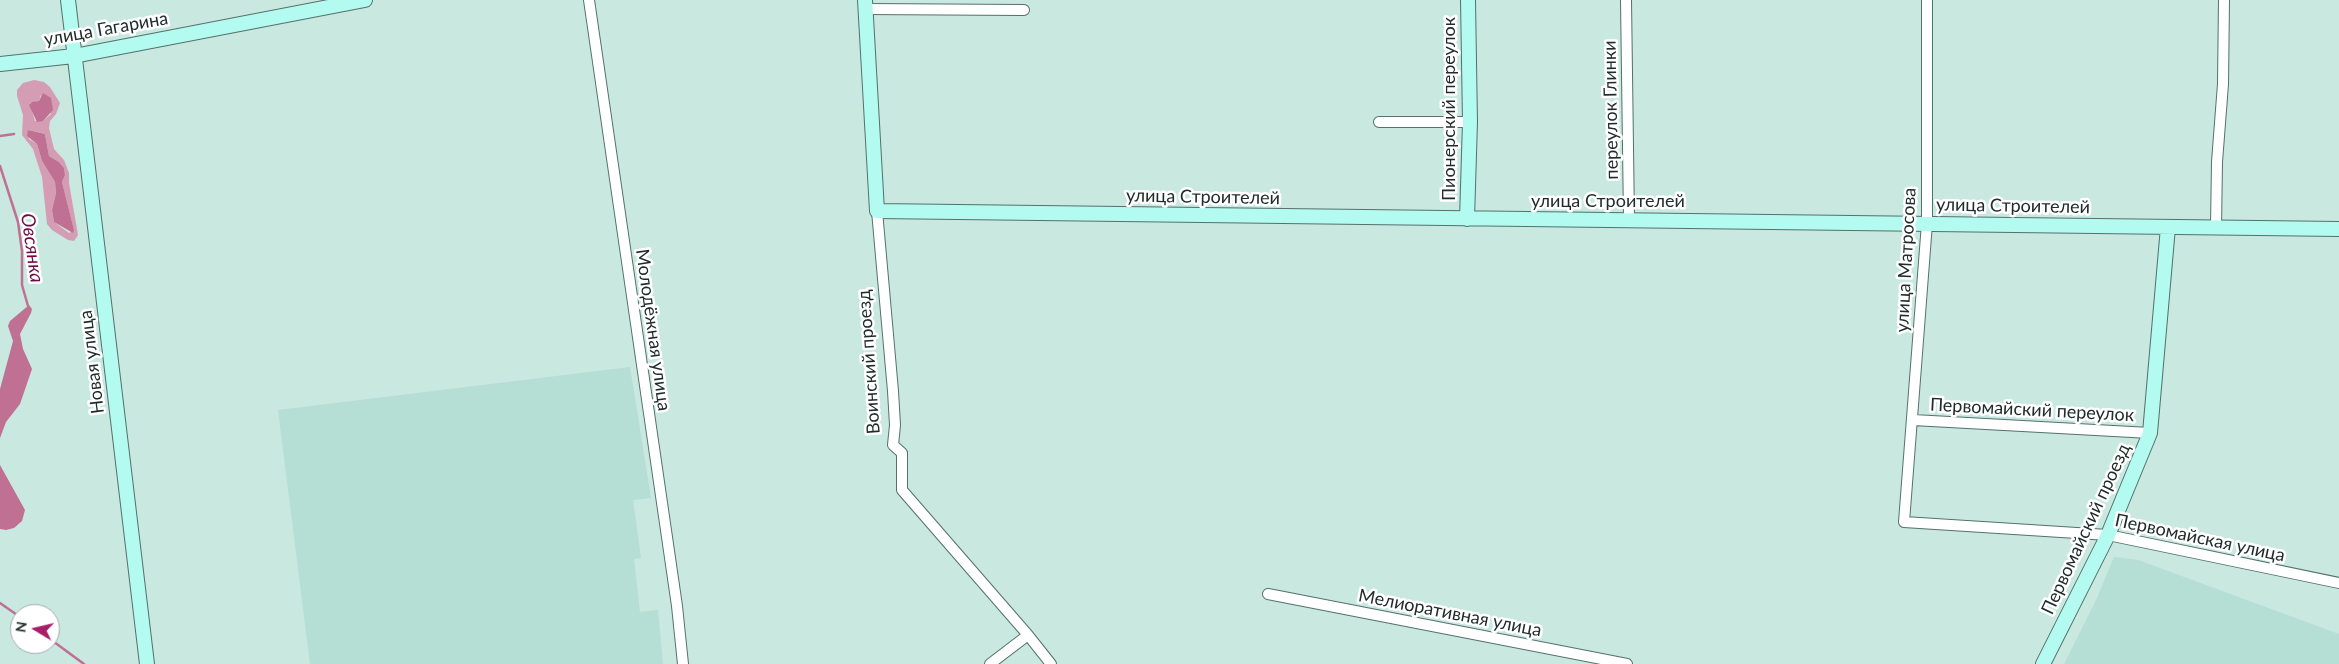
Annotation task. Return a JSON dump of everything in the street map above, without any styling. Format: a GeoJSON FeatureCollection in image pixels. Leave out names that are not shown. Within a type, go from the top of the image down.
{"type":"FeatureCollection","features":[{"type":"Feature","properties":{"kind":"main road","name":"Новая улица"},"geometry":{"type":"LineString","coordinates":[[68,0],[147,664]]}},
{"type":"Feature","properties":{"kind":"main road","name":"улица Гагарина"},"geometry":{"type":"LineString","coordinates":[[0,64],[74,56],[365,0]]}},
{"type":"Feature","properties":{"kind":"main road","name":"Пионерский переулок"},"geometry":{"type":"LineString","coordinates":[[1467,219],[1470,122],[1468,0]]}},
{"type":"Feature","properties":{"kind":"main road","name":"Воинский проезд"},"geometry":{"type":"LineString","coordinates":[[865,4],[877,211]]}},
{"type":"Feature","properties":{"kind":"main road","name":"улица Строителей"},"geometry":{"type":"LineString","coordinates":[[877,211],[2339,229]]}},
{"type":"Feature","properties":{"kind":"main road","name":"Первомайский проезд"},"geometry":{"type":"LineString","coordinates":[[2043,664],[2108,535],[2150,433],[2168,227]]}},
{"type":"Feature","properties":{"kind":"street","name":"Молодёжная улица"},"geometry":{"type":"LineString","coordinates":[[589,0],[677,606],[683,664]]}},
{"type":"Feature","properties":{"kind":"street","name":"переулок Глинки"},"geometry":{"type":"LineString","coordinates":[[1626,0],[1629,220]]}},
{"type":"Feature","properties":{"kind":"street","name":"улица Матросова"},"geometry":{"type":"LineString","coordinates":[[1904,522],[1927,223],[1927,0]]}},
{"type":"Feature","properties":{"kind":"street"},"geometry":{"type":"LineString","coordinates":[[2216,227],[2217,162],[2224,57],[2224,0]]}},
{"type":"Feature","properties":{"kind":"street"},"geometry":{"type":"LineString","coordinates":[[865,4],[1024,10]]}},
{"type":"Feature","properties":{"kind":"street"},"geometry":{"type":"LineString","coordinates":[[1379,122],[1470,122]]}},
{"type":"Feature","properties":{"kind":"street","name":"Воинский проезд"},"geometry":{"type":"LineString","coordinates":[[877,211],[893,391],[895,425],[893,445],[902,453],[902,490],[1051,664]]}},
{"type":"Feature","properties":{"kind":"street","name":"Первомайский переулок"},"geometry":{"type":"LineString","coordinates":[[1913,420],[2150,433]]}},
{"type":"Feature","properties":{"kind":"street","name":"Первомайская улица"},"geometry":{"type":"LineString","coordinates":[[1904,522],[2108,535],[2339,583]]}},
{"type":"Feature","properties":{"kind":"street","name":"Мелиоративная улица"},"geometry":{"type":"LineString","coordinates":[[1268,594],[1627,664]]}},
{"type":"Feature","properties":{"kind":"street"},"geometry":{"type":"LineString","coordinates":[[990,664],[1028,635]]}},
{"type":"Feature","properties":{"kind":"shaded area"},"geometry":{"type":"Polygon","coordinates":[[[34,80],[44,82],[50,87],[60,103],[56,114],[50,121],[49,128],[54,149],[64,160],[69,173],[78,235],[74,241],[68,240],[52,230],[47,224],[42,177],[33,149],[22,135],[23,115],[17,90],[23,83],[34,80]],[[41,95],[39,101],[30,103],[35,121],[43,121],[51,114],[41,95]],[[28,130],[29,139],[37,144],[42,161],[55,182],[56,193],[52,210],[54,222],[69,233],[74,230],[62,182],[65,175],[64,168],[59,162],[49,156],[45,134],[28,130]]]}},
{"type":"Feature","properties":{"kind":"shaded area"},"geometry":{"type":"Polygon","coordinates":[[[43,93],[51,98],[53,110],[43,121],[37,122],[29,105],[32,102],[39,101],[43,93]]]}},
{"type":"Feature","properties":{"kind":"shaded area"},"geometry":{"type":"Polygon","coordinates":[[[28,130],[45,134],[49,156],[59,162],[64,168],[65,175],[62,182],[74,230],[73,233],[54,222],[52,210],[56,193],[55,182],[42,161],[37,144],[27,136],[28,130]]]}},
{"type":"Feature","properties":{"kind":"shaded area"},"geometry":{"type":"Polygon","coordinates":[[[29,305],[32,309],[31,313],[20,334],[23,349],[32,369],[20,404],[6,422],[0,438],[0,389],[13,341],[8,326],[10,321],[29,305]]]}},
{"type":"Feature","properties":{"kind":"shaded area"},"geometry":{"type":"Polygon","coordinates":[[[630,367],[651,498],[633,500],[641,558],[634,559],[640,612],[658,610],[663,664],[310,664],[278,410],[630,367]]]}},
{"type":"Feature","properties":{"kind":"shaded area"},"geometry":{"type":"Polygon","coordinates":[[[0,465],[25,510],[22,521],[14,528],[6,530],[0,529],[0,465]]]}},
{"type":"Feature","properties":{"kind":"shaded area"},"geometry":{"type":"Polygon","coordinates":[[[2114,557],[2138,560],[2339,634],[2339,664],[2064,664],[2097,598],[2114,557]]]}},
{"type":"Feature","properties":{"kind":"waterway"},"geometry":{"type":"LineString","coordinates":[[0,136],[14,134]]}},
{"type":"Feature","properties":{"kind":"waterway","name":"Овсянка"},"geometry":{"type":"LineString","coordinates":[[0,166],[18,222],[22,251],[22,285],[28,306]]}},
{"type":"Feature","properties":{"kind":"waterway"},"geometry":{"type":"LineString","coordinates":[[0,603],[10,610]]}},
{"type":"Feature","properties":{"kind":"waterway"},"geometry":{"type":"LineString","coordinates":[[60,646],[84,664]]}}]}
